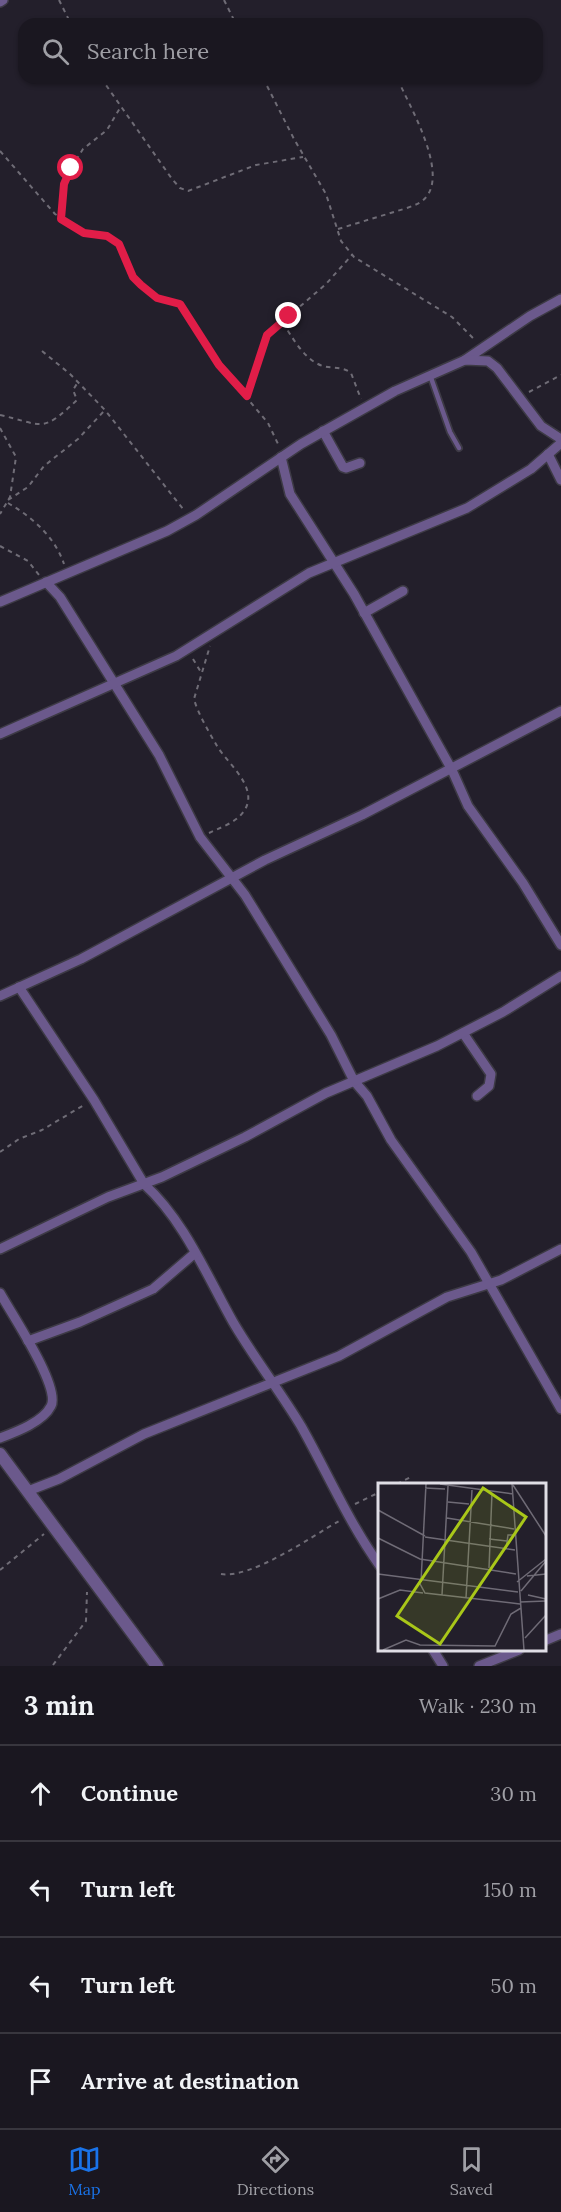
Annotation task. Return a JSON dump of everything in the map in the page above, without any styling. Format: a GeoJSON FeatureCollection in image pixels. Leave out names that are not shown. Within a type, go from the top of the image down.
{"type":"FeatureCollection","features":[{"type":"Feature","properties":{"kind":"street"},"geometry":{"type":"LineString","coordinates":[[0,602],[190,519],[323,431],[364,407],[465,360],[530,316],[561,299]]}},
{"type":"Feature","properties":{"kind":"street"},"geometry":{"type":"LineString","coordinates":[[0,734],[187,650],[292,582],[467,508],[517,478],[561,441],[541,426],[497,368],[488,362],[465,360]]}},
{"type":"Feature","properties":{"kind":"street"},"geometry":{"type":"LineString","coordinates":[[323,431],[343,467],[360,463]]}},
{"type":"Feature","properties":{"kind":"street"},"geometry":{"type":"LineString","coordinates":[[548,454],[561,480]]}},
{"type":"Feature","properties":{"kind":"street"},"geometry":{"type":"LineString","coordinates":[[281,458],[290,494],[335,562],[452,770],[468,806],[523,883],[561,945]]}},
{"type":"Feature","properties":{"kind":"street"},"geometry":{"type":"LineString","coordinates":[[45,583],[60,597],[159,755],[200,837],[233,877],[331,1035],[354,1081],[367,1096],[376,1117],[408,1166],[471,1252],[561,1409]]}},
{"type":"Feature","properties":{"kind":"street"},"geometry":{"type":"LineString","coordinates":[[364,613],[404,591]]}},
{"type":"Feature","properties":{"kind":"street"},"geometry":{"type":"LineString","coordinates":[[0,996],[81,959],[233,877],[452,770],[561,711]]}},
{"type":"Feature","properties":{"kind":"street"},"geometry":{"type":"LineString","coordinates":[[0,1249],[108,1197],[144,1184],[236,1142],[326,1093],[463,1033],[561,976]]}},
{"type":"Feature","properties":{"kind":"street"},"geometry":{"type":"LineString","coordinates":[[19,987],[94,1100],[144,1184],[160,1200],[195,1253],[271,1382],[300,1425],[347,1512],[378,1563]]}},
{"type":"Feature","properties":{"kind":"street"},"geometry":{"type":"LineString","coordinates":[[463,1033],[490,1074],[489,1086],[477,1096]]}},
{"type":"Feature","properties":{"kind":"street"},"geometry":{"type":"LineString","coordinates":[[28,1491],[59,1479],[144,1434],[350,1351],[447,1297],[488,1285],[561,1249]]}},
{"type":"Feature","properties":{"kind":"street"},"geometry":{"type":"LineString","coordinates":[[28,1341],[80,1322],[153,1289],[195,1253]]}},
{"type":"Feature","properties":{"kind":"street"},"geometry":{"type":"LineString","coordinates":[[0,1293],[52,1387],[51,1406],[19,1431],[0,1438]]}},
{"type":"Feature","properties":{"kind":"street"},"geometry":{"type":"LineString","coordinates":[[0,1454],[157,1666]]}},
{"type":"Feature","properties":{"kind":"street"},"geometry":{"type":"LineString","coordinates":[[546,1640],[561,1634]]}},
{"type":"Feature","properties":{"kind":"street"},"geometry":{"type":"LineString","coordinates":[[434,1651],[443,1666]]}},
{"type":"Feature","properties":{"kind":"street"},"geometry":{"type":"LineString","coordinates":[[479,1666],[516,1651]]}},
{"type":"Feature","properties":{"kind":"lane"},"geometry":{"type":"LineString","coordinates":[[430,375],[450,432],[459,448]]}},
{"type":"Feature","properties":{"kind":"path"},"geometry":{"type":"LineString","coordinates":[[59,0],[68,18]]}},
{"type":"Feature","properties":{"kind":"path"},"geometry":{"type":"LineString","coordinates":[[224,0],[233,18]]}},
{"type":"Feature","properties":{"kind":"path"},"geometry":{"type":"LineString","coordinates":[[105,84],[172,179],[180,188],[188,191],[256,165],[303,157]]}},
{"type":"Feature","properties":{"kind":"path"},"geometry":{"type":"LineString","coordinates":[[266,84],[303,157],[326,194],[343,245],[352,255],[461,324],[482,350]]}},
{"type":"Feature","properties":{"kind":"path"},"geometry":{"type":"LineString","coordinates":[[337,229],[418,204],[429,194],[432,176],[430,152],[400,84]]}},
{"type":"Feature","properties":{"kind":"path"},"geometry":{"type":"LineString","coordinates":[[61,219],[64,184],[71,168],[83,149],[107,130],[120,107]]}},
{"type":"Feature","properties":{"kind":"path"},"geometry":{"type":"LineString","coordinates":[[0,151],[61,219],[84,233],[107,236],[119,244],[133,277],[157,298],[180,304],[219,365],[272,429],[279,444],[281,458]]}},
{"type":"Feature","properties":{"kind":"path"},"geometry":{"type":"LineString","coordinates":[[247,396],[267,335],[326,284],[352,255]]}},
{"type":"Feature","properties":{"kind":"path"},"geometry":{"type":"LineString","coordinates":[[283,322],[294,340],[318,364],[340,368],[351,373],[364,407]]}},
{"type":"Feature","properties":{"kind":"path"},"geometry":{"type":"LineString","coordinates":[[42,351],[78,382],[105,410],[190,519]]}},
{"type":"Feature","properties":{"kind":"path"},"geometry":{"type":"LineString","coordinates":[[520,399],[561,375]]}},
{"type":"Feature","properties":{"kind":"path"},"geometry":{"type":"LineString","coordinates":[[0,415],[38,426],[51,422],[76,400],[73,390],[78,382]]}},
{"type":"Feature","properties":{"kind":"path"},"geometry":{"type":"LineString","coordinates":[[8,501],[28,487],[44,465],[78,439],[105,410]]}},
{"type":"Feature","properties":{"kind":"path"},"geometry":{"type":"LineString","coordinates":[[0,428],[16,457],[8,501],[0,514]]}},
{"type":"Feature","properties":{"kind":"path"},"geometry":{"type":"LineString","coordinates":[[8,501],[25,512],[46,532],[61,555],[67,573]]}},
{"type":"Feature","properties":{"kind":"path"},"geometry":{"type":"LineString","coordinates":[[0,546],[28,561],[45,583]]}},
{"type":"Feature","properties":{"kind":"path"},"geometry":{"type":"LineString","coordinates":[[200,837],[232,822],[243,813],[248,798],[240,775],[217,746],[196,708],[195,699],[210,635]]}},
{"type":"Feature","properties":{"kind":"path"},"geometry":{"type":"LineString","coordinates":[[187,650],[202,674]]}},
{"type":"Feature","properties":{"kind":"path"},"geometry":{"type":"LineString","coordinates":[[0,1152],[19,1139],[42,1130],[94,1100]]}},
{"type":"Feature","properties":{"kind":"path"},"geometry":{"type":"LineString","coordinates":[[401,1483],[413,1476]]}},
{"type":"Feature","properties":{"kind":"path"},"geometry":{"type":"LineString","coordinates":[[221,1574],[229,1576],[247,1570],[378,1493]]}},
{"type":"Feature","properties":{"kind":"path"},"geometry":{"type":"LineString","coordinates":[[0,1570],[53,1526]]}},
{"type":"Feature","properties":{"kind":"path"},"geometry":{"type":"LineString","coordinates":[[53,1665],[86,1621],[85,1599],[91,1578]]}},
{"type":"Feature","properties":{"kind":"route"},"geometry":{"type":"LineString","coordinates":[[71,168],[64,184],[61,219],[84,233],[107,236],[119,244],[133,277],[157,298],[180,304],[188,320],[202,337],[219,365],[247,396],[248,387],[260,363],[267,335],[289,316]]}}]}
